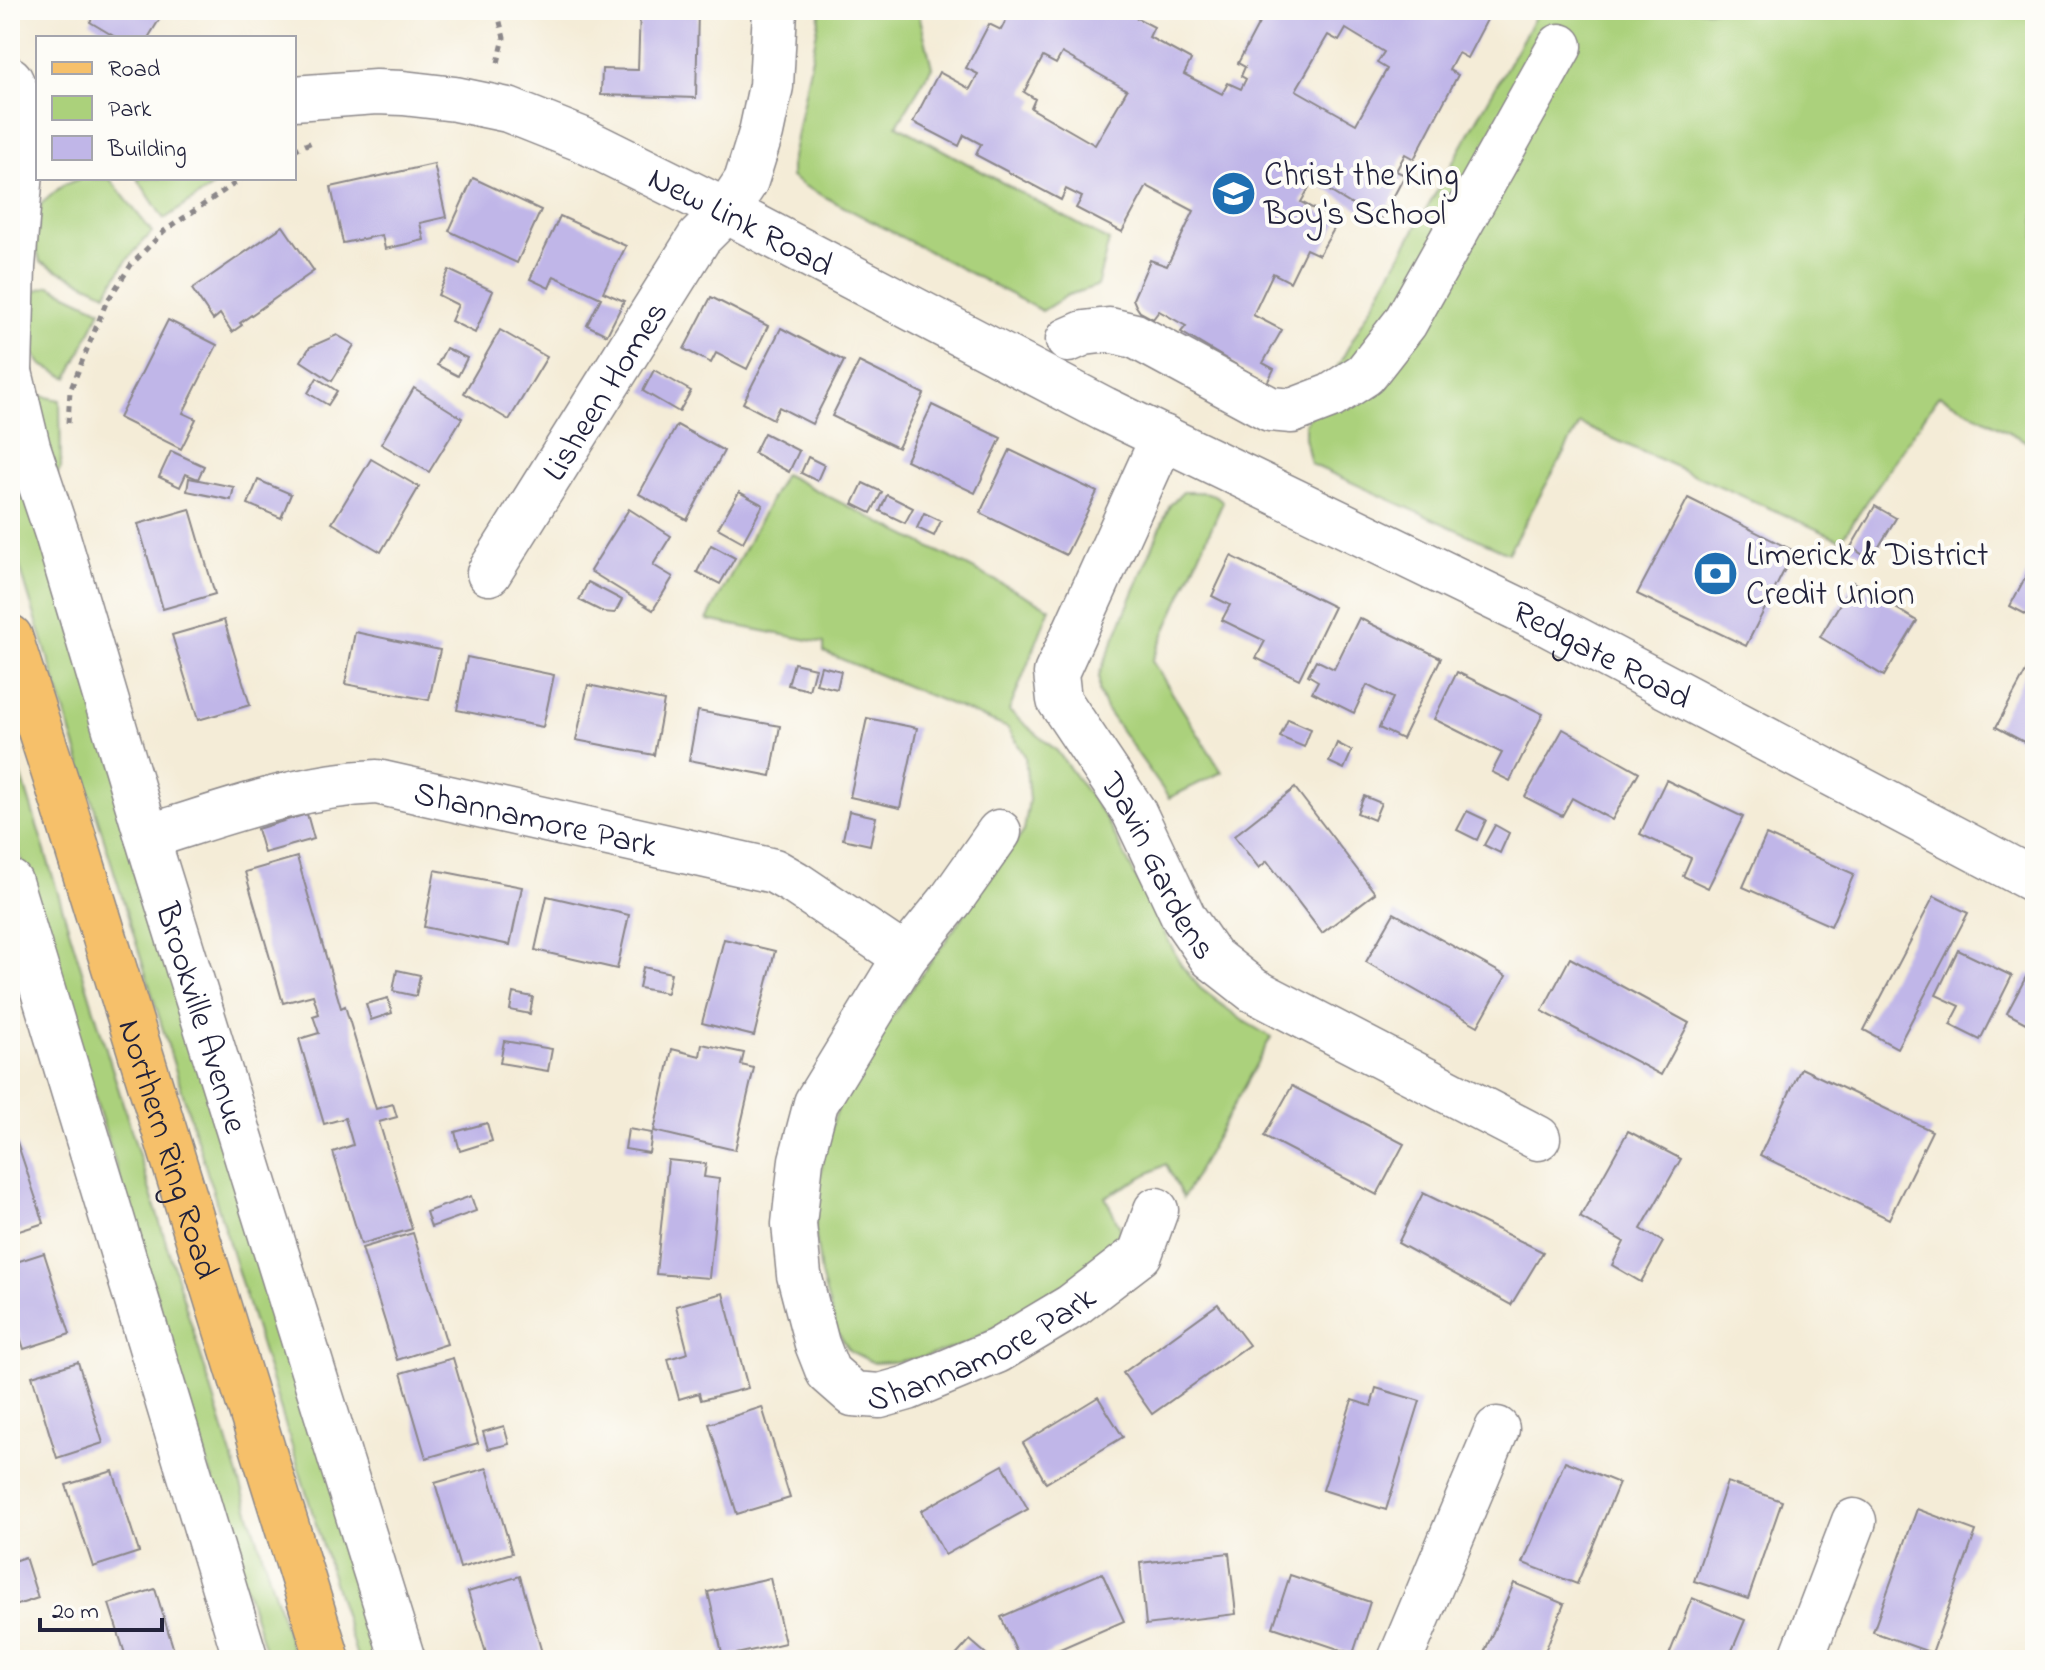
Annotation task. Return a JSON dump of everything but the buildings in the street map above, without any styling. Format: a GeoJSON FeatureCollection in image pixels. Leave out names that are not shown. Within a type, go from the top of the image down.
{"type":"FeatureCollection","features":[{"type":"Feature","properties":{"kind":"main road","name":"Northern Ring Road"},"geometry":{"type":"LineString","coordinates":[[10,637],[328,1660]]}},
{"type":"Feature","properties":{"kind":"street","name":"Lisheen Homes"},"geometry":{"type":"LineString","coordinates":[[489,573],[699,238],[726,211],[746,181],[771,86],[775,10]]}},
{"type":"Feature","properties":{"kind":"street"},"geometry":{"type":"LineString","coordinates":[[1068,340],[1084,333],[1109,330],[1135,336],[1270,409],[1292,411],[1331,396],[1365,374],[1405,323],[1560,46]]}},
{"type":"Feature","properties":{"kind":"street"},"geometry":{"type":"LineString","coordinates":[[10,79],[27,163]]}},
{"type":"Feature","properties":{"kind":"street","name":"New Link Road"},"geometry":{"type":"LineString","coordinates":[[296,98],[403,93],[508,110],[581,139],[726,211],[1077,396],[1163,437]]}},
{"type":"Feature","properties":{"kind":"street","name":"Brookville Avenue"},"geometry":{"type":"LineString","coordinates":[[27,163],[13,267],[10,372],[28,447],[403,1660]]}},
{"type":"Feature","properties":{"kind":"street","name":"Redgate Road"},"geometry":{"type":"LineString","coordinates":[[1163,437],[1540,620],[2035,881]]}},
{"type":"Feature","properties":{"kind":"street","name":"Davin Gardens"},"geometry":{"type":"LineString","coordinates":[[1163,437],[1056,673],[1059,700],[1134,812],[1184,918],[1211,957],[1253,990],[1538,1138]]}},
{"type":"Feature","properties":{"kind":"street","name":"Shannamore Park"},"geometry":{"type":"LineString","coordinates":[[147,837],[297,792],[347,783],[377,782],[774,871],[905,957]]}},
{"type":"Feature","properties":{"kind":"street","name":"Shannamore Park"},"geometry":{"type":"LineString","coordinates":[[999,832],[951,900],[905,957],[816,1103],[801,1160],[794,1224],[799,1275],[817,1344],[828,1372],[853,1394],[880,1396],[908,1388],[997,1351],[1072,1306],[1140,1254],[1156,1210]]}},
{"type":"Feature","properties":{"kind":"street"},"geometry":{"type":"LineString","coordinates":[[10,882],[246,1660]]}},
{"type":"Feature","properties":{"kind":"street"},"geometry":{"type":"LineString","coordinates":[[1400,1660],[1497,1429]]}},
{"type":"Feature","properties":{"kind":"street"},"geometry":{"type":"LineString","coordinates":[[1801,1660],[1854,1521]]}},
{"type":"Feature","properties":{"kind":"path"},"geometry":{"type":"LineString","coordinates":[[488,106],[504,38],[497,10]]}},
{"type":"Feature","properties":{"kind":"path"},"geometry":{"type":"LineString","coordinates":[[68,437],[70,391],[106,303],[131,265],[164,231],[240,180]]}},
{"type":"Feature","properties":{"kind":"green space"},"geometry":{"type":"Polygon","coordinates":[[[821,10],[918,10],[932,67],[897,125],[1109,241],[1097,286],[1068,295],[1042,311],[791,177],[791,163],[821,10]]]}},
{"type":"Feature","properties":{"kind":"green space"},"geometry":{"type":"Polygon","coordinates":[[[1539,10],[2035,10],[2035,446],[1939,395],[1841,540],[1580,424],[1508,553],[1311,464],[1305,424],[1539,10]]]}},
{"type":"Feature","properties":{"kind":"green space"},"geometry":{"type":"Polygon","coordinates":[[[77,180],[111,180],[152,232],[127,260],[106,293],[40,262],[36,246],[41,204],[63,185],[77,180]]]}},
{"type":"Feature","properties":{"kind":"green space"},"geometry":{"type":"Polygon","coordinates":[[[138,180],[223,180],[164,219],[138,180]]]}},
{"type":"Feature","properties":{"kind":"green space"},"geometry":{"type":"Polygon","coordinates":[[[50,286],[101,310],[68,378],[42,365],[27,345],[30,292],[50,286]]]}},
{"type":"Feature","properties":{"kind":"green space"},"geometry":{"type":"Polygon","coordinates":[[[33,394],[60,400],[61,468],[53,481],[33,394]]]}},
{"type":"Feature","properties":{"kind":"green space"},"geometry":{"type":"Polygon","coordinates":[[[10,433],[395,1660],[358,1660],[10,535],[10,433]]]}},
{"type":"Feature","properties":{"kind":"green space"},"geometry":{"type":"Polygon","coordinates":[[[784,474],[1050,608],[1009,711],[1057,751],[1105,817],[1181,965],[1200,988],[1242,1020],[1271,1037],[1183,1198],[1166,1164],[1105,1197],[1120,1227],[1118,1248],[1073,1284],[963,1345],[924,1357],[893,1362],[874,1363],[850,1351],[836,1330],[821,1275],[815,1230],[818,1185],[828,1136],[843,1093],[869,1048],[1024,831],[1029,800],[1025,756],[1008,728],[824,652],[824,643],[707,620],[784,474]]]}},
{"type":"Feature","properties":{"kind":"green space"},"geometry":{"type":"Polygon","coordinates":[[[1183,492],[1210,494],[1223,502],[1152,661],[1222,772],[1169,798],[1106,709],[1099,692],[1099,675],[1170,505],[1183,492]]]}},
{"type":"Feature","properties":{"kind":"green space"},"geometry":{"type":"Polygon","coordinates":[[[10,738],[295,1660],[268,1660],[10,822],[10,738]]]}},
{"type":"Feature","properties":{"kind":"place","name":"Christ the King Boy's School"},"geometry":{"type":"Point","coordinates":[1233,193]}},
{"type":"Feature","properties":{"kind":"place","name":"Limerick & District Credit Union"},"geometry":{"type":"Point","coordinates":[1715,573]}}]}
